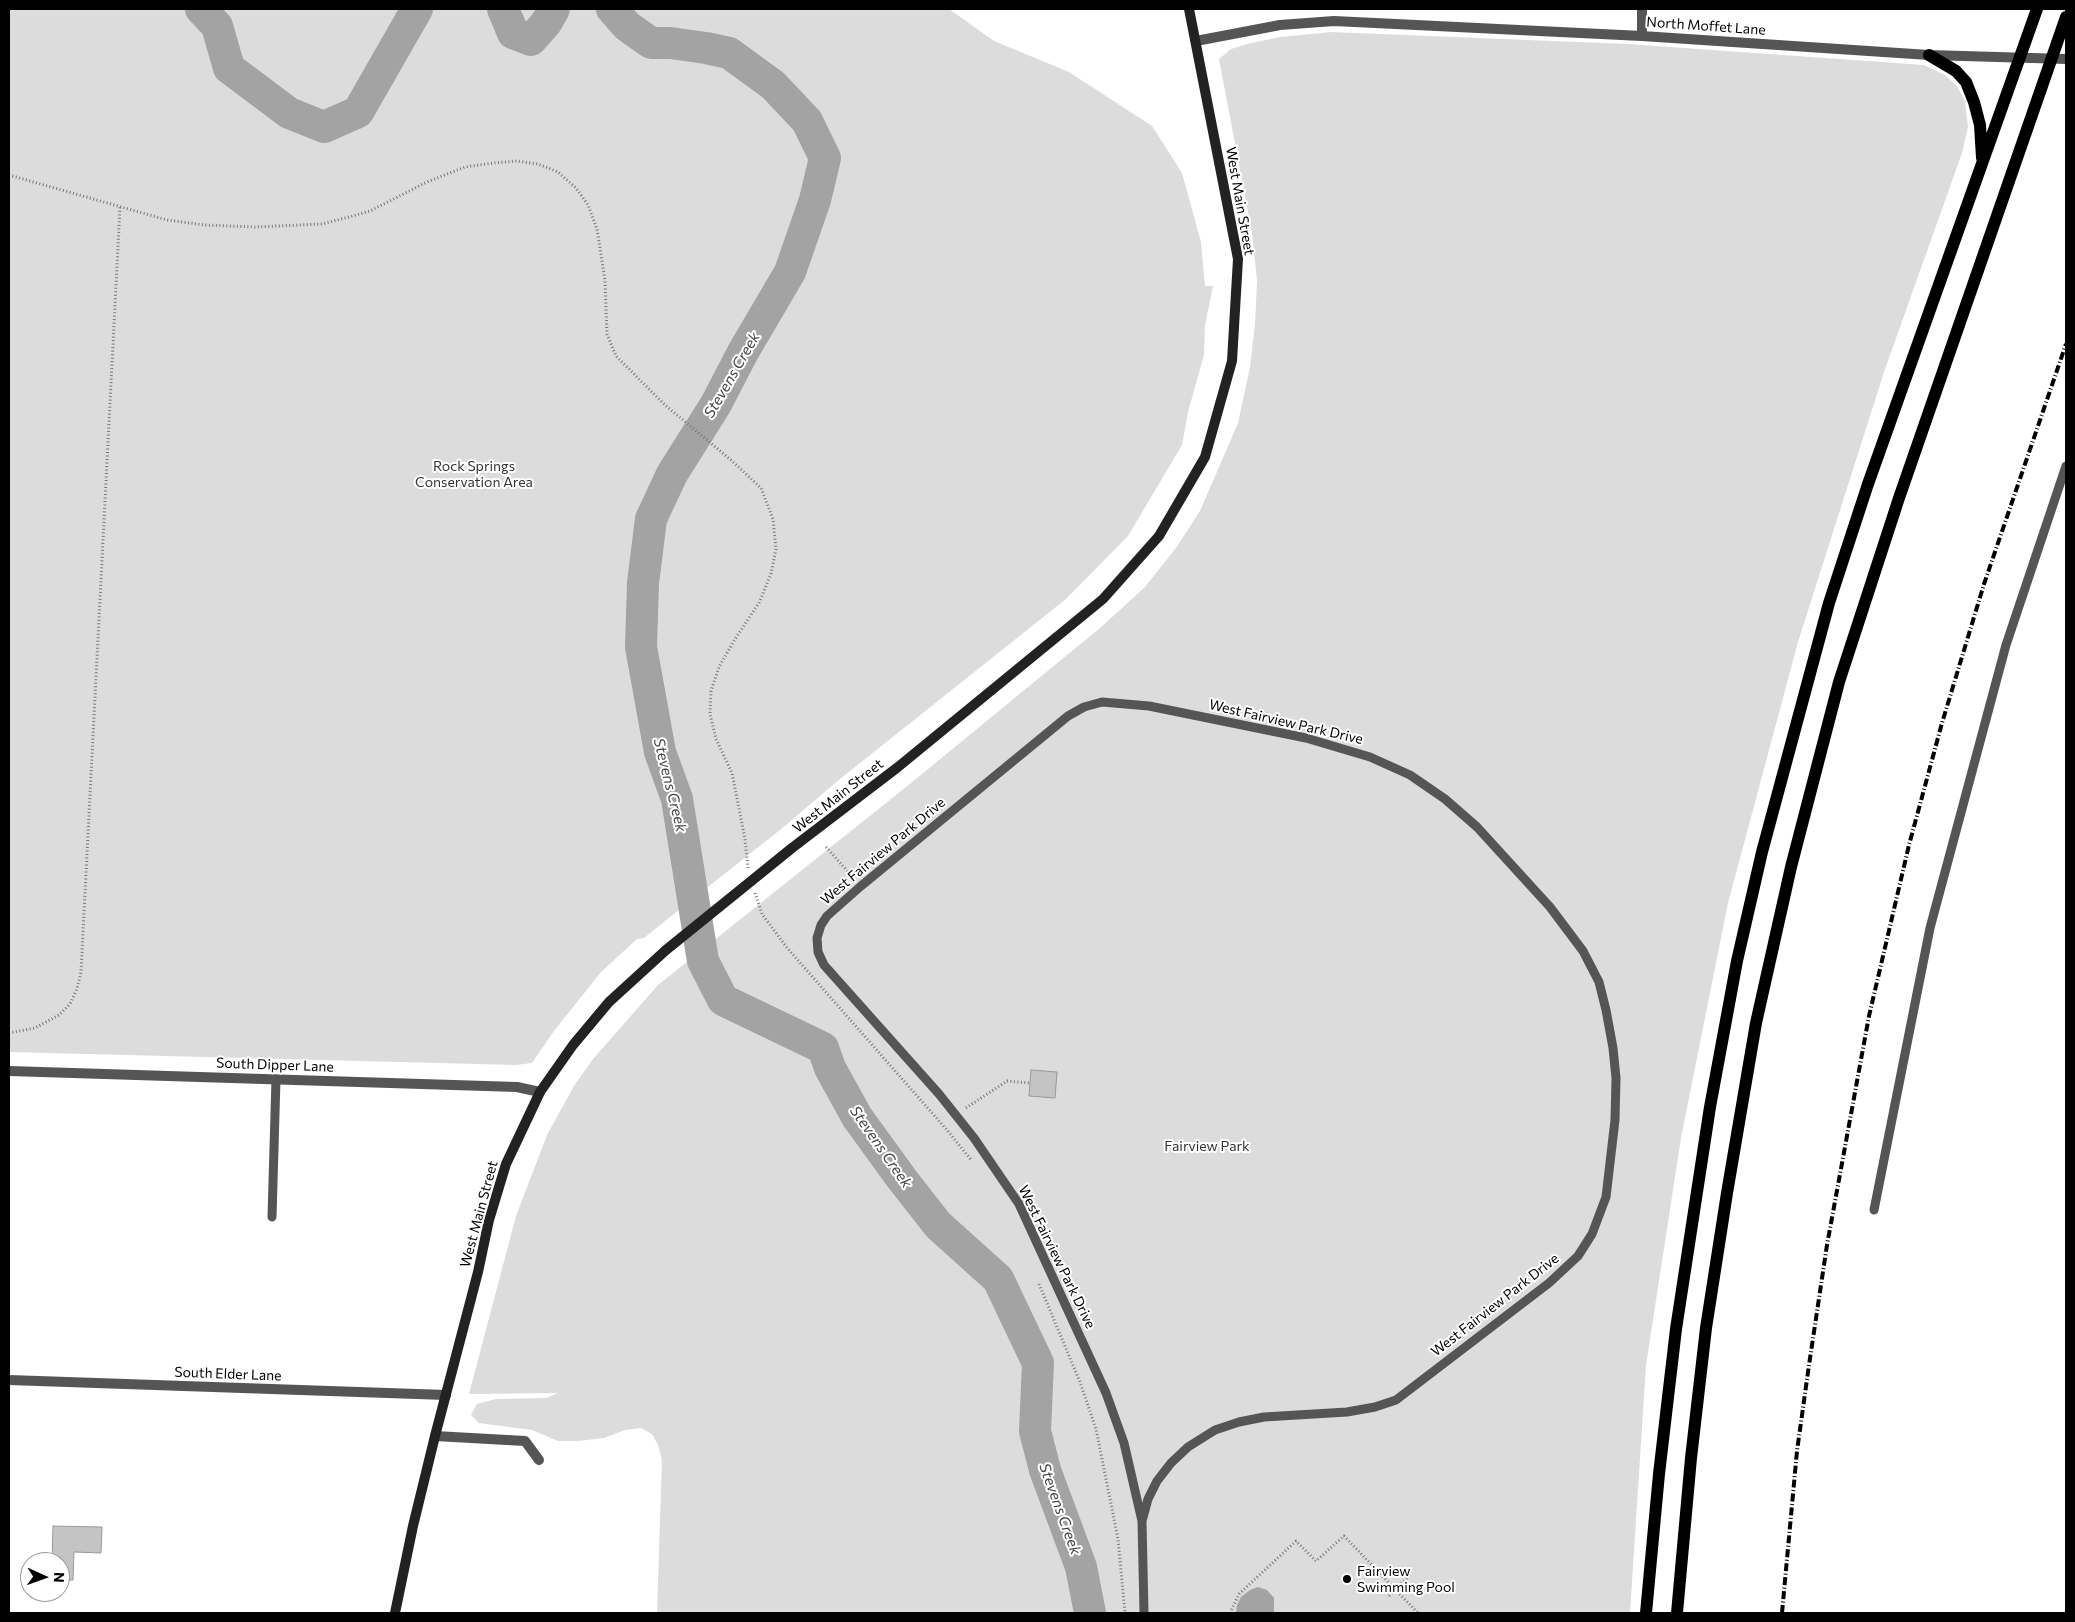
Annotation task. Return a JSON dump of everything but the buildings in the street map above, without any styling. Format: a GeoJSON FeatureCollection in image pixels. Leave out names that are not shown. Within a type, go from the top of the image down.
{"type":"FeatureCollection","features":[{"type":"Feature","properties":{"kind":"main road"},"geometry":{"type":"LineString","coordinates":[[1646,1613],[1659,1474],[1676,1329],[1710,1107],[1737,961],[1762,852],[1832,594],[1905,377],[2037,9]]}},
{"type":"Feature","properties":{"kind":"main road"},"geometry":{"type":"LineString","coordinates":[[1677,1613],[1691,1458],[1706,1328],[1722,1222],[1756,1022],[1791,867],[1839,682],[1899,498],[2066,18]]}},
{"type":"Feature","properties":{"kind":"main road"},"geometry":{"type":"LineString","coordinates":[[1929,55],[1956,71],[1966,82],[1980,125],[1983,163]]}},
{"type":"Feature","properties":{"kind":"street","name":"West Main Street"},"geometry":{"type":"LineString","coordinates":[[395,1613],[413,1526],[478,1272],[489,1220],[506,1164],[540,1092],[573,1045],[610,1002],[666,950],[792,848],[898,767],[1103,599],[1159,536],[1205,457],[1232,361],[1238,260],[1189,9]]}},
{"type":"Feature","properties":{"kind":"street"},"geometry":{"type":"LineString","coordinates":[[1642,9],[1642,36]]}},
{"type":"Feature","properties":{"kind":"street","name":"North Moffet Lane"},"geometry":{"type":"LineString","coordinates":[[1196,41],[1280,25],[1334,21],[1642,36],[1929,55],[2066,59]]}},
{"type":"Feature","properties":{"kind":"street","name":"South Dipper Lane"},"geometry":{"type":"LineString","coordinates":[[9,1071],[517,1086],[540,1092]]}},
{"type":"Feature","properties":{"kind":"street","name":"South Elder Lane"},"geometry":{"type":"LineString","coordinates":[[9,1380],[446,1396]]}},
{"type":"Feature","properties":{"kind":"street"},"geometry":{"type":"LineString","coordinates":[[435,1436],[525,1441],[540,1460]]}},
{"type":"Feature","properties":{"kind":"lane"},"geometry":{"type":"LineString","coordinates":[[1874,1210],[1930,928],[2006,645],[2066,466]]}},
{"type":"Feature","properties":{"kind":"lane","name":"West Fairview Park Drive"},"geometry":{"type":"LineString","coordinates":[[1142,1521],[1148,1499],[1157,1481],[1171,1463],[1188,1447],[1215,1430],[1238,1422],[1264,1417],[1347,1412],[1375,1407],[1396,1400],[1549,1283],[1578,1256],[1592,1234],[1606,1197],[1615,1120],[1616,1078],[1614,1048],[1599,982],[1583,951],[1550,907],[1510,863],[1477,827],[1445,800],[1410,776],[1370,757],[1306,738],[1244,724],[1141,705],[1102,702],[1084,707],[1068,716],[861,886],[827,916],[821,926],[818,938],[818,952],[824,965],[878,1024],[956,1115],[994,1166],[1019,1204],[1102,1384],[1124,1443],[1142,1521],[1144,1613]]}},
{"type":"Feature","properties":{"kind":"lane"},"geometry":{"type":"LineString","coordinates":[[272,1217],[276,1079]]}},
{"type":"Feature","properties":{"kind":"path"},"geometry":{"type":"LineString","coordinates":[[9,175],[166,220],[205,225],[255,226],[322,224],[370,211],[427,182],[465,167],[517,161],[538,164],[558,172],[576,188],[588,205],[597,229],[606,280],[607,334],[616,356],[665,405],[731,460]]}},
{"type":"Feature","properties":{"kind":"path"},"geometry":{"type":"LineString","coordinates":[[9,1033],[35,1028],[59,1015],[70,1004],[82,972],[120,207]]}},
{"type":"Feature","properties":{"kind":"path"},"geometry":{"type":"LineString","coordinates":[[826,847],[861,886]]}},
{"type":"Feature","properties":{"kind":"path"},"geometry":{"type":"LineString","coordinates":[[956,1115],[1006,1081],[1030,1083]]}},
{"type":"Feature","properties":{"kind":"path"},"geometry":{"type":"LineString","coordinates":[[1230,1613],[1239,1594],[1296,1541],[1316,1561],[1344,1536],[1418,1613]]}},
{"type":"Feature","properties":{"kind":"path"},"geometry":{"type":"LineString","coordinates":[[1389,1596],[1409,1576]]}},
{"type":"Feature","properties":{"kind":"green space","name":"Rock Springs Conservation Area"},"geometry":{"type":"Polygon","coordinates":[[[9,9],[949,9],[994,41],[1069,72],[1152,126],[1182,173],[1201,242],[1205,286],[1213,286],[1205,325],[1204,355],[1188,412],[1182,445],[1128,536],[1066,599],[644,938],[637,939],[601,972],[554,1031],[532,1063],[516,1065],[9,1052],[9,9]]]}},
{"type":"Feature","properties":{"kind":"green space","name":"Fairview Park"},"geometry":{"type":"Polygon","coordinates":[[[1331,32],[1627,44],[1924,65],[1945,75],[1957,86],[1965,101],[1968,127],[1962,153],[1884,372],[1798,642],[1728,903],[1681,1138],[1646,1365],[1630,1613],[657,1613],[662,1460],[658,1445],[652,1434],[641,1428],[625,1430],[604,1438],[558,1441],[532,1430],[479,1423],[471,1415],[477,1404],[496,1399],[546,1398],[558,1393],[469,1394],[516,1216],[547,1135],[574,1086],[593,1059],[658,985],[911,783],[1100,628],[1144,588],[1176,548],[1200,511],[1238,423],[1250,367],[1255,324],[1257,281],[1252,233],[1219,59],[1231,49],[1247,44],[1280,37],[1331,32]]]}},
{"type":"Feature","properties":{"kind":"shaded area"},"geometry":{"type":"Polygon","coordinates":[[[1258,1587],[1267,1590],[1274,1598],[1274,1613],[1236,1613],[1241,1597],[1258,1587]]]}},
{"type":"Feature","properties":{"kind":"waterway","name":"Stevens Creek"},"geometry":{"type":"LineString","coordinates":[[201,9],[217,26],[229,68],[289,113],[324,127],[358,112],[417,9]]}},
{"type":"Feature","properties":{"kind":"waterway","name":"Stevens Creek"},"geometry":{"type":"LineString","coordinates":[[503,9],[513,33],[531,40],[546,23],[554,9]]}},
{"type":"Feature","properties":{"kind":"waterway","name":"Stevens Creek"},"geometry":{"type":"LineString","coordinates":[[612,9],[627,26],[651,43],[670,43],[729,53],[773,85],[807,121],[825,158],[815,200],[790,272],[743,352],[716,404],[672,474],[651,519],[643,583],[641,647],[660,752],[677,799],[703,961],[723,1000],[823,1048],[830,1068],[857,1117],[902,1179],[938,1225],[998,1279],[1038,1363],[1035,1431],[1045,1470],[1081,1567],[1090,1613]]}},
{"type":"Feature","properties":{"kind":"railway"},"geometry":{"type":"LineString","coordinates":[[1782,1613],[1797,1451],[1809,1365],[1827,1245],[1869,1016],[1909,845],[1942,723],[1984,584],[2066,344]]}},
{"type":"Feature","properties":{"kind":"place","name":"Fairview Swimming Pool"},"geometry":{"type":"Point","coordinates":[1347,1579]}}]}
